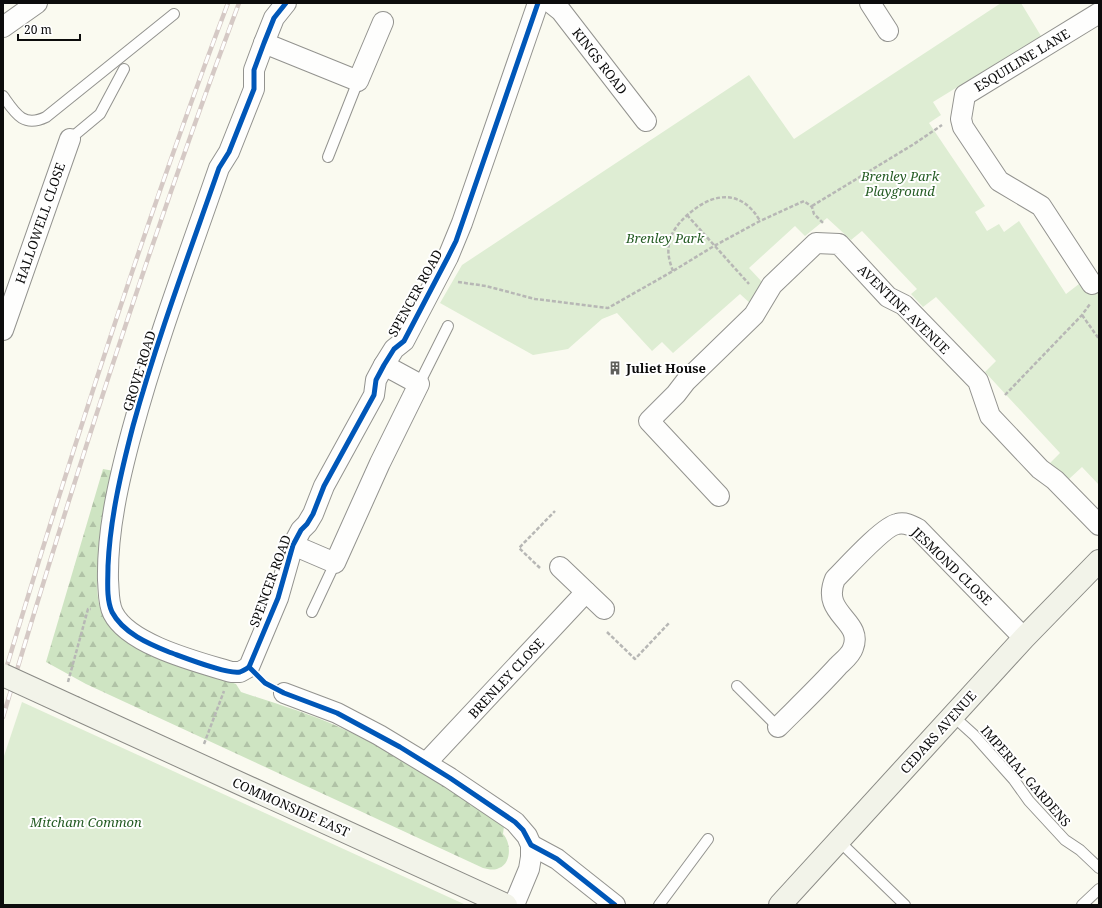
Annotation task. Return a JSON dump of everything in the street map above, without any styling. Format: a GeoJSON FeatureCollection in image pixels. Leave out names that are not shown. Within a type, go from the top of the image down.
{"type":"FeatureCollection","features":[{"type":"Feature","properties":{"kind":"street"},"geometry":{"type":"LineString","coordinates":[[3,27],[37,3]]}},
{"type":"Feature","properties":{"kind":"street","name":"GROVE ROAD"},"geometry":{"type":"LineString","coordinates":[[240,670],[168,651],[138,638],[122,625],[112,612],[110,603],[108,574],[109,542],[119,483],[136,414],[168,315],[219,168],[229,152],[254,89],[254,70],[264,43],[274,18],[286,3]]}},
{"type":"Feature","properties":{"kind":"street","name":"SPENCER ROAD"},"geometry":{"type":"LineString","coordinates":[[240,670],[278,598],[293,545],[301,530],[313,514],[324,486],[374,395],[376,380],[384,365],[394,349],[404,341],[456,240],[538,3]]}},
{"type":"Feature","properties":{"kind":"street","name":"KINGS ROAD"},"geometry":{"type":"LineString","coordinates":[[552,3],[561,11],[646,121]]}},
{"type":"Feature","properties":{"kind":"street"},"geometry":{"type":"LineString","coordinates":[[870,3],[888,31]]}},
{"type":"Feature","properties":{"kind":"street","name":"ESQUILINE LANE"},"geometry":{"type":"LineString","coordinates":[[961,119],[965,95],[1099,13]]}},
{"type":"Feature","properties":{"kind":"street"},"geometry":{"type":"LineString","coordinates":[[264,43],[358,81],[383,22]]}},
{"type":"Feature","properties":{"kind":"street"},"geometry":{"type":"LineString","coordinates":[[961,119],[964,127],[999,181],[1041,206],[1092,284]]}},
{"type":"Feature","properties":{"kind":"street","name":"HALLOWELL CLOSE"},"geometry":{"type":"LineString","coordinates":[[3,330],[70,139]]}},
{"type":"Feature","properties":{"kind":"street"},"geometry":{"type":"LineString","coordinates":[[719,496],[649,421],[676,394],[686,381],[754,315],[772,285],[816,243],[824,244]]}},
{"type":"Feature","properties":{"kind":"street","name":"AVENTINE AVENUE"},"geometry":{"type":"LineString","coordinates":[[824,244],[838,244],[888,297],[904,305],[978,381],[990,416],[1040,469],[1055,480],[1099,525]]}},
{"type":"Feature","properties":{"kind":"street"},"geometry":{"type":"LineString","coordinates":[[335,564],[380,463],[420,384],[384,365]]}},
{"type":"Feature","properties":{"kind":"street","name":"JESMOND CLOSE"},"geometry":{"type":"LineString","coordinates":[[778,727],[830,675],[853,649],[855,642],[853,630],[833,605],[832,586],[835,579],[884,531],[896,524],[904,523],[918,529],[1024,638]]}},
{"type":"Feature","properties":{"kind":"street","name":"SPENCER ROAD"},"geometry":{"type":"LineString","coordinates":[[293,545],[335,564]]}},
{"type":"Feature","properties":{"kind":"street","name":"CEDARS AVENUE"},"geometry":{"type":"LineString","coordinates":[[780,905],[1024,638],[1099,561]]}},
{"type":"Feature","properties":{"kind":"street"},"geometry":{"type":"LineString","coordinates":[[552,570],[586,592],[604,609]]}},
{"type":"Feature","properties":{"kind":"street","name":"BRENLEY CLOSE"},"geometry":{"type":"LineString","coordinates":[[426,763],[586,592]]}},
{"type":"Feature","properties":{"kind":"street","name":"COMMONSIDE EAST"},"geometry":{"type":"LineString","coordinates":[[3,675],[506,905]]}},
{"type":"Feature","properties":{"kind":"street"},"geometry":{"type":"LineString","coordinates":[[284,693],[306,700],[355,722],[426,763],[515,822],[523,830],[531,845],[531,857],[529,869],[514,905]]}},
{"type":"Feature","properties":{"kind":"street"},"geometry":{"type":"LineString","coordinates":[[531,845],[557,859],[615,905]]}},
{"type":"Feature","properties":{"kind":"lane"},"geometry":{"type":"LineString","coordinates":[[3,96],[20,117],[28,121],[37,121],[46,117],[174,14]]}},
{"type":"Feature","properties":{"kind":"lane"},"geometry":{"type":"LineString","coordinates":[[70,139],[100,114],[124,69]]}},
{"type":"Feature","properties":{"kind":"lane"},"geometry":{"type":"LineString","coordinates":[[328,157],[358,81]]}},
{"type":"Feature","properties":{"kind":"lane"},"geometry":{"type":"LineString","coordinates":[[420,384],[448,326]]}},
{"type":"Feature","properties":{"kind":"lane"},"geometry":{"type":"LineString","coordinates":[[312,612],[335,564]]}},
{"type":"Feature","properties":{"kind":"lane"},"geometry":{"type":"LineString","coordinates":[[737,686],[778,727]]}},
{"type":"Feature","properties":{"kind":"lane","name":"IMPERIAL GARDENS"},"geometry":{"type":"LineString","coordinates":[[953,716],[974,735],[994,757],[1014,780],[1028,801],[1065,840],[1080,850],[1099,868]]}},
{"type":"Feature","properties":{"kind":"lane"},"geometry":{"type":"LineString","coordinates":[[660,905],[708,839]]}},
{"type":"Feature","properties":{"kind":"lane"},"geometry":{"type":"LineString","coordinates":[[838,840],[905,905]]}},
{"type":"Feature","properties":{"kind":"lane"},"geometry":{"type":"LineString","coordinates":[[1082,905],[1099,889]]}},
{"type":"Feature","properties":{"kind":"path"},"geometry":{"type":"LineString","coordinates":[[812,206],[914,144],[946,121],[961,119]]}},
{"type":"Feature","properties":{"kind":"path"},"geometry":{"type":"LineString","coordinates":[[673,271],[668,253],[668,244],[674,228],[696,207],[719,196],[727,196],[746,204],[754,211],[760,221]]}},
{"type":"Feature","properties":{"kind":"path"},"geometry":{"type":"LineString","coordinates":[[458,281],[535,298],[608,308],[714,246],[760,221],[804,201],[812,206],[814,214],[824,224],[824,244]]}},
{"type":"Feature","properties":{"kind":"path"},"geometry":{"type":"LineString","coordinates":[[687,215],[763,299]]}},
{"type":"Feature","properties":{"kind":"path"},"geometry":{"type":"LineString","coordinates":[[988,411],[1018,383],[1082,315],[1097,295],[1092,284]]}},
{"type":"Feature","properties":{"kind":"path"},"geometry":{"type":"LineString","coordinates":[[1082,315],[1099,339]]}},
{"type":"Feature","properties":{"kind":"path"},"geometry":{"type":"LineString","coordinates":[[552,570],[519,548],[554,511]]}},
{"type":"Feature","properties":{"kind":"path"},"geometry":{"type":"LineString","coordinates":[[68,684],[88,610],[110,603]]}},
{"type":"Feature","properties":{"kind":"path"},"geometry":{"type":"LineString","coordinates":[[607,632],[635,659],[670,622]]}},
{"type":"Feature","properties":{"kind":"path"},"geometry":{"type":"LineString","coordinates":[[203,746],[240,670]]}},
{"type":"Feature","properties":{"kind":"green space","name":"Brenley Park"},"geometry":{"type":"Polygon","coordinates":[[[1001,3],[1021,3],[1041,36],[933,102],[941,115],[929,123],[985,206],[975,212],[987,231],[999,224],[1004,232],[1019,221],[1066,294],[1079,284],[1085,292],[1099,280],[1099,485],[1082,467],[1069,479],[1050,463],[1060,453],[985,372],[996,361],[936,297],[923,307],[911,294],[917,289],[862,231],[851,240],[827,218],[805,236],[795,226],[749,268],[764,284],[752,305],[740,294],[673,353],[662,342],[652,351],[617,313],[602,319],[568,349],[533,355],[440,303],[462,265],[749,75],[794,139],[1001,3]]]}},
{"type":"Feature","properties":{"kind":"green space"},"geometry":{"type":"Polygon","coordinates":[[[103,469],[114,471],[100,544],[97,583],[98,599],[102,613],[115,632],[133,646],[236,684],[241,692],[291,708],[327,722],[361,737],[403,761],[504,826],[503,834],[509,847],[506,862],[499,868],[491,870],[483,868],[86,684],[46,662],[103,469]]]}},
{"type":"Feature","properties":{"kind":"green space","name":"Mitcham Common"},"geometry":{"type":"Polygon","coordinates":[[[22,702],[466,905],[3,905],[3,759],[22,702]]]}},
{"type":"Feature","properties":{"kind":"railway"},"geometry":{"type":"LineString","coordinates":[[3,679],[55,509],[110,339],[167,170],[228,3]]}},
{"type":"Feature","properties":{"kind":"railway"},"geometry":{"type":"LineString","coordinates":[[3,717],[57,537],[144,269],[239,3]]}},
{"type":"Feature","properties":{"kind":"cycle path"},"geometry":{"type":"LineString","coordinates":[[249,667],[240,672],[226,671],[161,649],[130,632],[117,619],[110,607],[108,589],[109,548],[120,478],[142,393],[152,361],[219,168],[229,152],[254,89],[254,70],[264,43],[274,18],[286,3]]}},
{"type":"Feature","properties":{"kind":"cycle path"},"geometry":{"type":"LineString","coordinates":[[249,667],[278,598],[293,545],[301,530],[313,514],[324,486],[374,395],[376,380],[384,365],[394,349],[404,341],[456,241],[538,3]]}},
{"type":"Feature","properties":{"kind":"cycle path"},"geometry":{"type":"LineString","coordinates":[[249,667],[265,683],[284,693],[337,713],[400,747],[450,778],[515,822],[523,830],[531,845],[557,859],[615,905]]}},
{"type":"Feature","properties":{"kind":"place","name":"Juliet House"},"geometry":{"type":"Point","coordinates":[615,368]}},
{"type":"Feature","properties":{"kind":"park label","name":"Brenley Park Playground"},"geometry":{"type":"Point","coordinates":[900,184]}}]}
